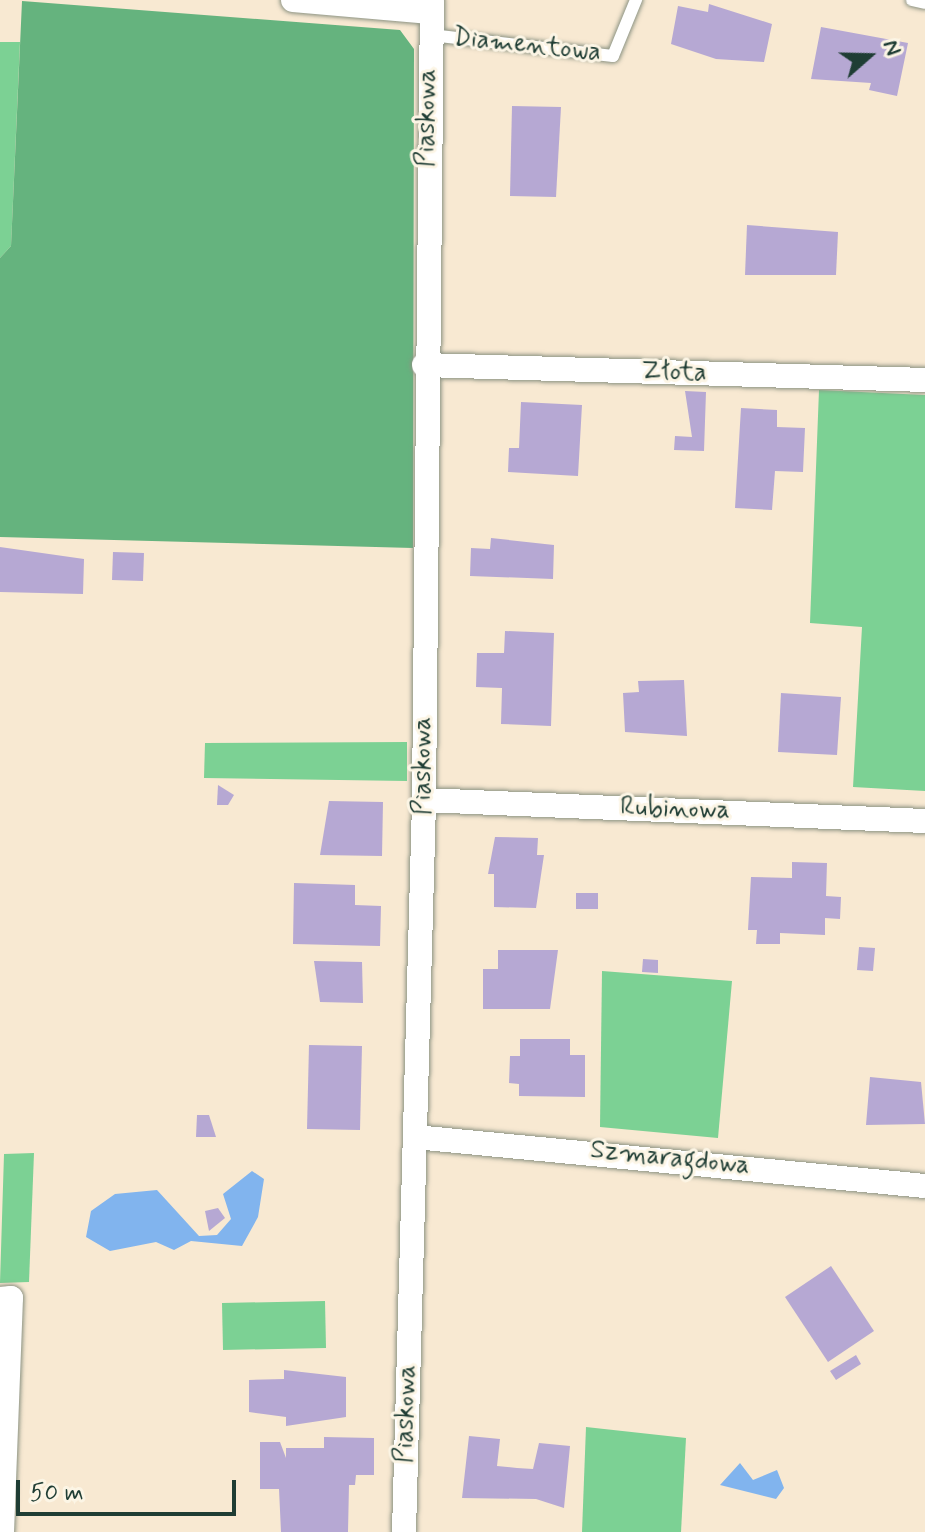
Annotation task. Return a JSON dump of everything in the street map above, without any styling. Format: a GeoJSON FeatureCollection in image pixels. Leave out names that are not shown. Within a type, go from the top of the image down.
{"type":"FeatureCollection","features":[{"type":"Feature","properties":{"kind":"street"},"geometry":{"type":"LineString","coordinates":[[293,0],[430,16]]}},
{"type":"Feature","properties":{"kind":"street","name":"Piaskowa"},"geometry":{"type":"LineString","coordinates":[[404,1532],[424,800],[424,365],[430,16]]}},
{"type":"Feature","properties":{"kind":"street","name":"Złota"},"geometry":{"type":"LineString","coordinates":[[424,365],[925,380]]}},
{"type":"Feature","properties":{"kind":"street","name":"Rubinowa"},"geometry":{"type":"LineString","coordinates":[[424,800],[925,821]]}},
{"type":"Feature","properties":{"kind":"street","name":"Szmaragdowa"},"geometry":{"type":"LineString","coordinates":[[415,1137],[925,1186]]}},
{"type":"Feature","properties":{"kind":"street"},"geometry":{"type":"LineString","coordinates":[[2,1532],[5,1298]]}},
{"type":"Feature","properties":{"kind":"lane","name":"Diamentowa"},"geometry":{"type":"LineString","coordinates":[[430,16],[613,56],[636,0]]}},
{"type":"Feature","properties":{"kind":"lane"},"geometry":{"type":"LineString","coordinates":[[912,0],[925,3]]}},
{"type":"Feature","properties":{"kind":"green space"},"geometry":{"type":"Polygon","coordinates":[[[22,1],[400,30],[414,49],[413,548],[0,537],[0,258],[11,246],[22,1]]]}},
{"type":"Feature","properties":{"kind":"green space"},"geometry":{"type":"Polygon","coordinates":[[[0,42],[20,42],[11,246],[0,258],[0,42]]]}},
{"type":"Feature","properties":{"kind":"green space"},"geometry":{"type":"Polygon","coordinates":[[[819,390],[925,395],[925,791],[853,787],[862,627],[810,623],[819,390]]]}},
{"type":"Feature","properties":{"kind":"green space"},"geometry":{"type":"Polygon","coordinates":[[[407,742],[407,781],[204,778],[205,743],[407,742]]]}},
{"type":"Feature","properties":{"kind":"green space"},"geometry":{"type":"Polygon","coordinates":[[[602,971],[732,981],[718,1138],[600,1127],[602,971]]]}},
{"type":"Feature","properties":{"kind":"green space"},"geometry":{"type":"Polygon","coordinates":[[[34,1153],[29,1282],[0,1283],[4,1154],[34,1153]]]}},
{"type":"Feature","properties":{"kind":"green space"},"geometry":{"type":"Polygon","coordinates":[[[325,1301],[326,1348],[223,1350],[222,1303],[325,1301]]]}},
{"type":"Feature","properties":{"kind":"green space"},"geometry":{"type":"Polygon","coordinates":[[[586,1427],[686,1438],[681,1532],[582,1532],[586,1427]]]}},
{"type":"Feature","properties":{"kind":"water"},"geometry":{"type":"Polygon","coordinates":[[[252,1171],[264,1179],[258,1217],[242,1246],[191,1241],[174,1250],[156,1242],[110,1251],[86,1237],[91,1211],[115,1194],[157,1190],[199,1236],[217,1235],[231,1219],[223,1194],[252,1171]]]}},
{"type":"Feature","properties":{"kind":"water"},"geometry":{"type":"Polygon","coordinates":[[[740,1463],[753,1480],[777,1470],[784,1488],[776,1499],[720,1485],[740,1463]]]}},
{"type":"Feature","properties":{"kind":"building"},"geometry":{"type":"Polygon","coordinates":[[[709,4],[772,24],[764,62],[716,59],[671,44],[678,6],[708,12],[709,4]]]}},
{"type":"Feature","properties":{"kind":"building"},"geometry":{"type":"Polygon","coordinates":[[[821,27],[908,43],[897,96],[869,90],[871,83],[811,79],[821,27]]]}},
{"type":"Feature","properties":{"kind":"building"},"geometry":{"type":"Polygon","coordinates":[[[512,106],[561,107],[556,197],[510,196],[512,106]]]}},
{"type":"Feature","properties":{"kind":"building"},"geometry":{"type":"Polygon","coordinates":[[[747,225],[838,232],[836,275],[745,275],[747,225]]]}},
{"type":"Feature","properties":{"kind":"building"},"geometry":{"type":"Polygon","coordinates":[[[685,391],[706,392],[704,451],[674,450],[675,436],[692,437],[685,391]]]}},
{"type":"Feature","properties":{"kind":"building"},"geometry":{"type":"Polygon","coordinates":[[[521,402],[582,405],[578,476],[508,472],[509,448],[519,448],[521,402]]]}},
{"type":"Feature","properties":{"kind":"building"},"geometry":{"type":"Polygon","coordinates":[[[741,408],[777,410],[777,427],[805,428],[803,472],[775,471],[772,510],[735,508],[741,408]]]}},
{"type":"Feature","properties":{"kind":"building"},"geometry":{"type":"Polygon","coordinates":[[[491,538],[554,545],[553,579],[470,576],[471,548],[490,549],[491,538]]]}},
{"type":"Feature","properties":{"kind":"building"},"geometry":{"type":"Polygon","coordinates":[[[0,547],[84,559],[83,594],[0,592],[0,547]]]}},
{"type":"Feature","properties":{"kind":"building"},"geometry":{"type":"Polygon","coordinates":[[[113,552],[144,553],[143,581],[112,580],[113,552]]]}},
{"type":"Feature","properties":{"kind":"building"},"geometry":{"type":"Polygon","coordinates":[[[505,631],[554,633],[551,726],[501,724],[502,688],[476,687],[477,653],[504,653],[505,631]]]}},
{"type":"Feature","properties":{"kind":"building"},"geometry":{"type":"Polygon","coordinates":[[[684,680],[687,736],[625,732],[623,693],[639,692],[638,681],[684,680]]]}},
{"type":"Feature","properties":{"kind":"building"},"geometry":{"type":"Polygon","coordinates":[[[781,693],[841,697],[837,755],[778,752],[781,693]]]}},
{"type":"Feature","properties":{"kind":"building"},"geometry":{"type":"Polygon","coordinates":[[[218,785],[234,795],[228,805],[217,805],[218,785]]]}},
{"type":"Feature","properties":{"kind":"building"},"geometry":{"type":"Polygon","coordinates":[[[329,801],[383,802],[382,856],[320,855],[329,801]]]}},
{"type":"Feature","properties":{"kind":"building"},"geometry":{"type":"Polygon","coordinates":[[[495,837],[538,838],[537,855],[544,855],[536,908],[494,907],[494,874],[488,874],[495,837]]]}},
{"type":"Feature","properties":{"kind":"building"},"geometry":{"type":"Polygon","coordinates":[[[792,862],[827,863],[826,896],[841,897],[840,919],[825,918],[825,935],[780,933],[780,944],[756,944],[757,930],[748,930],[751,877],[792,878],[792,862]]]}},
{"type":"Feature","properties":{"kind":"building"},"geometry":{"type":"Polygon","coordinates":[[[294,883],[355,885],[355,905],[381,906],[380,946],[293,944],[294,883]]]}},
{"type":"Feature","properties":{"kind":"building"},"geometry":{"type":"Polygon","coordinates":[[[576,893],[598,893],[598,909],[576,909],[576,893]]]}},
{"type":"Feature","properties":{"kind":"building"},"geometry":{"type":"Polygon","coordinates":[[[859,947],[875,948],[873,971],[857,970],[859,947]]]}},
{"type":"Feature","properties":{"kind":"building"},"geometry":{"type":"Polygon","coordinates":[[[498,950],[558,950],[550,1009],[483,1009],[483,969],[498,969],[498,950]]]}},
{"type":"Feature","properties":{"kind":"building"},"geometry":{"type":"Polygon","coordinates":[[[643,959],[658,960],[658,973],[642,972],[643,959]]]}},
{"type":"Feature","properties":{"kind":"building"},"geometry":{"type":"Polygon","coordinates":[[[314,961],[362,962],[363,1003],[320,1002],[314,961]]]}},
{"type":"Feature","properties":{"kind":"building"},"geometry":{"type":"Polygon","coordinates":[[[520,1039],[570,1039],[570,1055],[585,1055],[585,1097],[519,1096],[519,1084],[509,1083],[510,1056],[520,1056],[520,1039]]]}},
{"type":"Feature","properties":{"kind":"building"},"geometry":{"type":"Polygon","coordinates":[[[309,1045],[362,1046],[360,1130],[307,1129],[309,1045]]]}},
{"type":"Feature","properties":{"kind":"building"},"geometry":{"type":"Polygon","coordinates":[[[870,1077],[921,1082],[925,1124],[866,1125],[870,1077]]]}},
{"type":"Feature","properties":{"kind":"building"},"geometry":{"type":"Polygon","coordinates":[[[197,1115],[209,1115],[216,1137],[196,1137],[197,1115]]]}},
{"type":"Feature","properties":{"kind":"building"},"geometry":{"type":"Polygon","coordinates":[[[218,1208],[225,1218],[209,1231],[205,1211],[218,1208]]]}},
{"type":"Feature","properties":{"kind":"building"},"geometry":{"type":"Polygon","coordinates":[[[831,1266],[874,1331],[828,1362],[785,1297],[831,1266]]]}},
{"type":"Feature","properties":{"kind":"building"},"geometry":{"type":"Polygon","coordinates":[[[856,1355],[861,1364],[836,1380],[830,1371],[856,1355]]]}},
{"type":"Feature","properties":{"kind":"building"},"geometry":{"type":"Polygon","coordinates":[[[284,1370],[346,1377],[346,1417],[286,1426],[286,1417],[249,1412],[249,1380],[284,1379],[284,1370]]]}},
{"type":"Feature","properties":{"kind":"building"},"geometry":{"type":"Polygon","coordinates":[[[469,1436],[500,1439],[497,1466],[517,1468],[533,1469],[539,1443],[570,1446],[564,1508],[536,1499],[462,1498],[469,1436]]]}},
{"type":"Feature","properties":{"kind":"building"},"geometry":{"type":"Polygon","coordinates":[[[324,1437],[374,1438],[374,1475],[356,1475],[355,1485],[349,1485],[348,1532],[281,1532],[279,1489],[260,1489],[260,1442],[280,1442],[286,1458],[286,1448],[324,1448],[324,1437]]]}}]}
